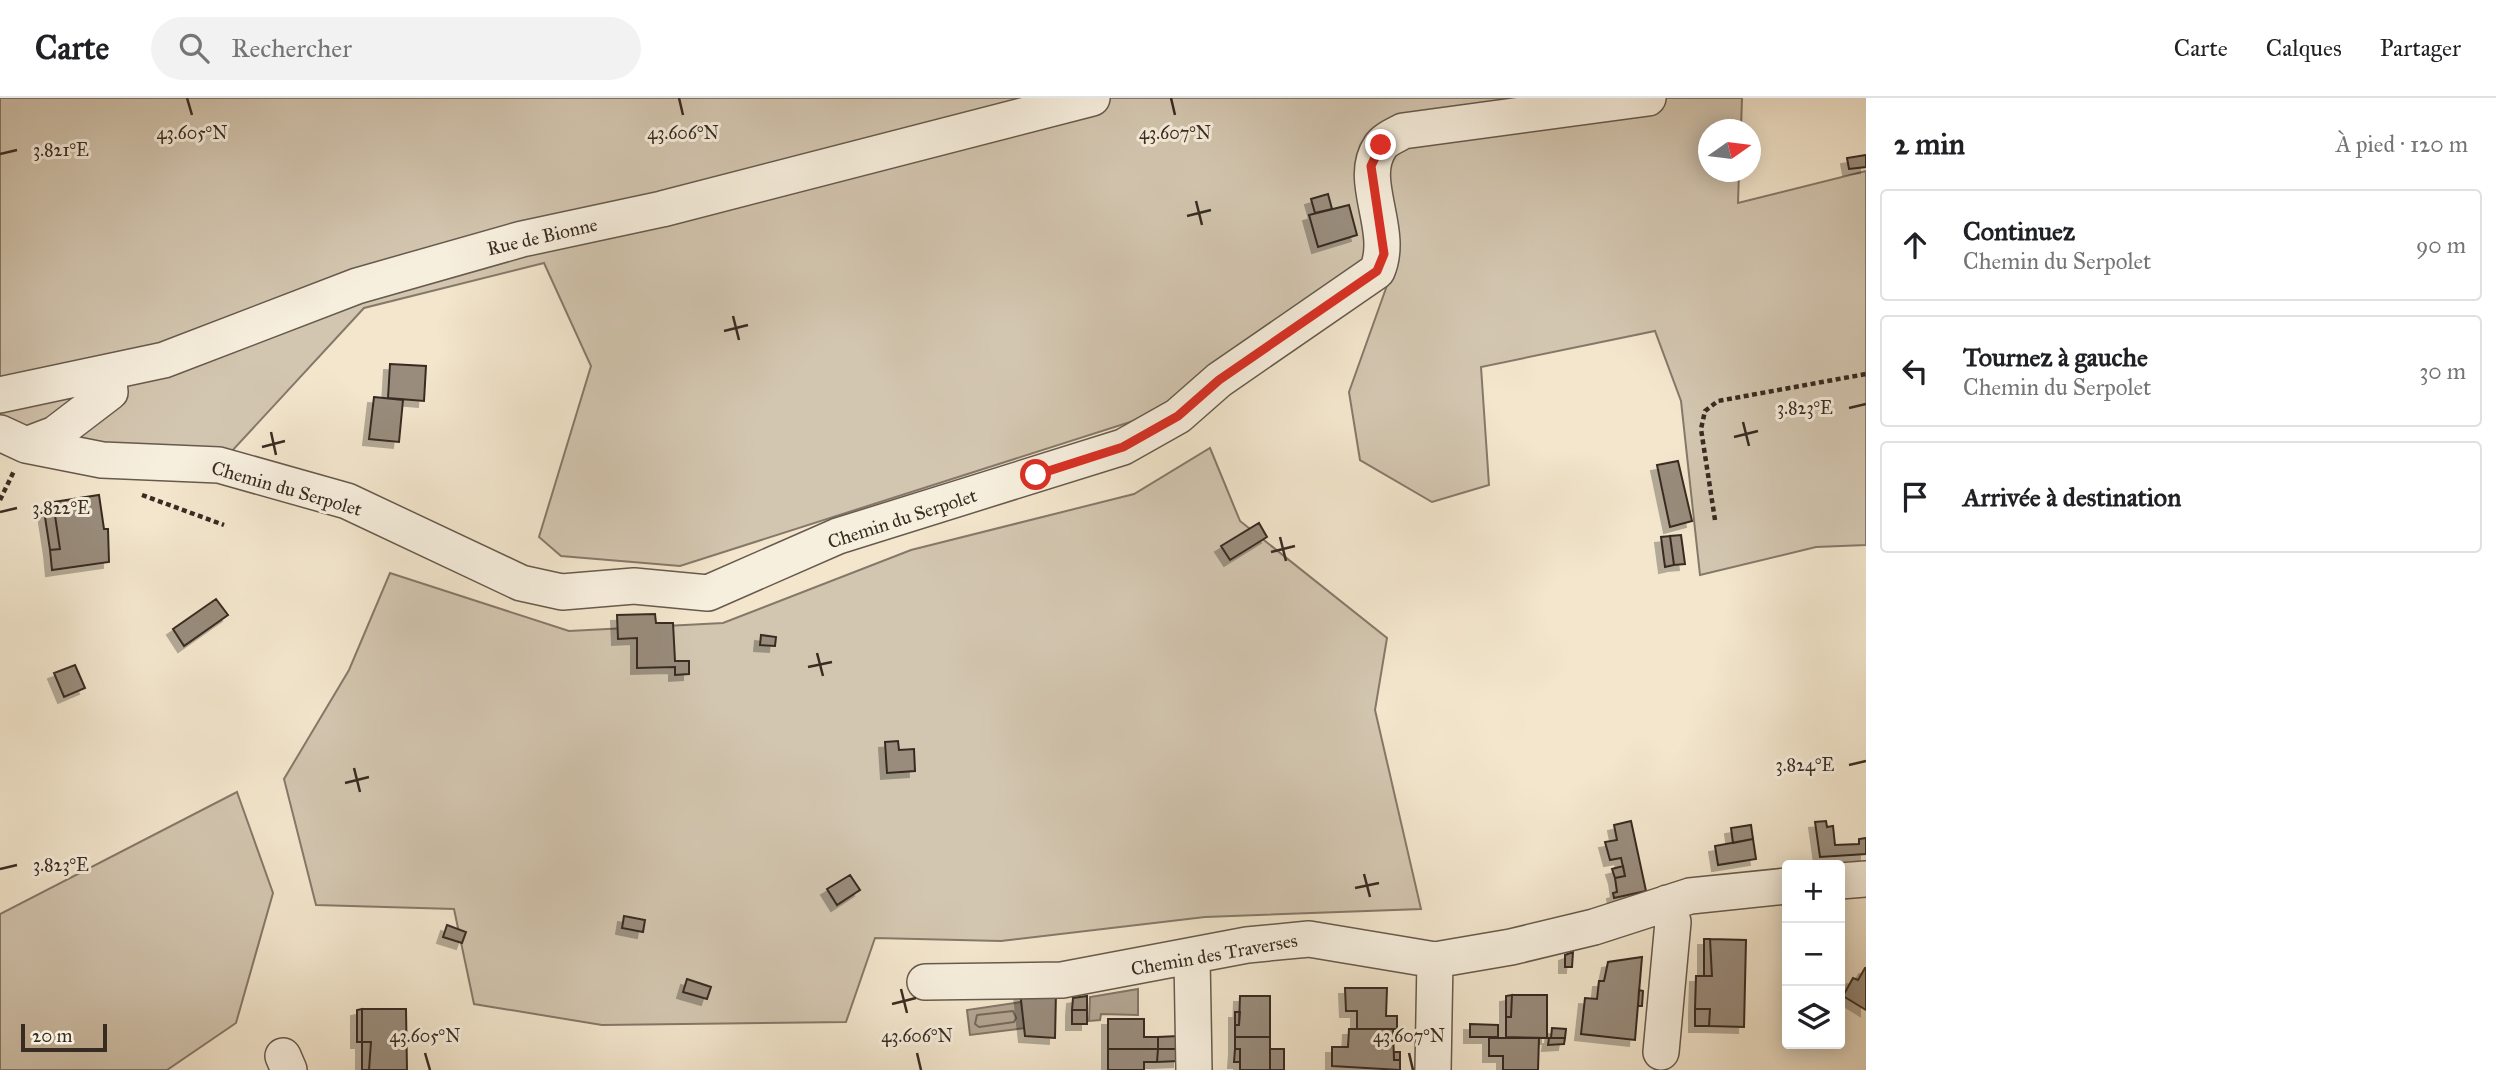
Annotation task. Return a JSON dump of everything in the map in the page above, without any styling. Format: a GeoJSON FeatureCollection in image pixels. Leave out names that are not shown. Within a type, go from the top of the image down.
{"type":"FeatureCollection","features":[{"type":"Feature","properties":{"kind":"street","name":"Rue de Bionne"},"geometry":{"type":"LineString","coordinates":[[0,395],[164,360],[357,286],[522,239],[662,209],[1092,98]]}},
{"type":"Feature","properties":{"kind":"street","name":"Chemin du Serpolet"},"geometry":{"type":"LineString","coordinates":[[13,439],[103,460],[219,465],[347,501],[521,583],[562,592],[634,586],[709,593],[838,536],[1123,447],[1178,416],[1219,380],[1377,271],[1384,254],[1371,166],[1381,145],[1403,131],[1648,98]]}},
{"type":"Feature","properties":{"kind":"street"},"geometry":{"type":"LineString","coordinates":[[13,439],[55,434],[110,392],[108,372]]}},
{"type":"Feature","properties":{"kind":"street"},"geometry":{"type":"LineString","coordinates":[[1845,881],[1866,879]]}},
{"type":"Feature","properties":{"kind":"street","name":"Chemin des Traverses"},"geometry":{"type":"LineString","coordinates":[[925,982],[1062,980],[1247,945],[1309,939],[1435,960],[1570,932],[1711,893],[1782,886]]}},
{"type":"Feature","properties":{"kind":"street"},"geometry":{"type":"LineString","coordinates":[[1661,1052],[1672,922],[1667,903]]}},
{"type":"Feature","properties":{"kind":"street"},"geometry":{"type":"LineString","coordinates":[[1192,957],[1194,1070]]}},
{"type":"Feature","properties":{"kind":"street"},"geometry":{"type":"LineString","coordinates":[[1433,1070],[1435,960]]}},
{"type":"Feature","properties":{"kind":"path"},"geometry":{"type":"LineString","coordinates":[[1715,520],[1701,429],[1705,411],[1718,401],[1866,374]]}},
{"type":"Feature","properties":{"kind":"path"},"geometry":{"type":"LineString","coordinates":[[103,460],[132,491],[224,525]]}},
{"type":"Feature","properties":{"kind":"shaded area"},"geometry":{"type":"Polygon","coordinates":[[[0,98],[1742,98],[1741,119],[1698,119],[1698,182],[1739,182],[1738,203],[1866,171],[1866,545],[1816,547],[1700,575],[1681,401],[1655,331],[1481,367],[1489,485],[1432,502],[1360,460],[1349,392],[1390,277],[1202,399],[680,566],[561,556],[539,537],[591,366],[544,263],[364,308],[219,465],[0,433],[0,98]]]}},
{"type":"Feature","properties":{"kind":"shaded area"},"geometry":{"type":"Polygon","coordinates":[[[1210,448],[1240,521],[1387,638],[1375,710],[1421,909],[1205,917],[1001,941],[875,938],[846,1022],[602,1025],[474,1004],[454,909],[316,905],[284,779],[349,670],[390,573],[569,631],[723,623],[911,550],[1134,494],[1210,448]]]}},
{"type":"Feature","properties":{"kind":"shaded area"},"geometry":{"type":"Polygon","coordinates":[[[237,792],[273,893],[236,1023],[167,1070],[0,1070],[0,914],[237,792]]]}},
{"type":"Feature","properties":{"kind":"water"},"geometry":{"type":"Polygon","coordinates":[[[1138,989],[1138,1015],[1101,1014],[1100,1020],[1089,1021],[1090,997],[1138,989]]]}},
{"type":"Feature","properties":{"kind":"water"},"geometry":{"type":"Polygon","coordinates":[[[1021,1002],[1025,1028],[970,1035],[967,1010],[1021,1002]]]}},
{"type":"Feature","properties":{"kind":"building"},"geometry":{"type":"Polygon","coordinates":[[[1866,155],[1866,167],[1849,169],[1847,158],[1866,155]]]}},
{"type":"Feature","properties":{"kind":"building"},"geometry":{"type":"Polygon","coordinates":[[[1328,194],[1332,209],[1315,213],[1311,199],[1328,194]]]}},
{"type":"Feature","properties":{"kind":"building"},"geometry":{"type":"Polygon","coordinates":[[[1349,205],[1357,235],[1318,247],[1309,215],[1349,205]]]}},
{"type":"Feature","properties":{"kind":"building"},"geometry":{"type":"Polygon","coordinates":[[[390,364],[426,366],[424,401],[388,398],[390,364]]]}},
{"type":"Feature","properties":{"kind":"building"},"geometry":{"type":"Polygon","coordinates":[[[374,397],[403,400],[399,442],[369,439],[374,397]]]}},
{"type":"Feature","properties":{"kind":"building"},"geometry":{"type":"Polygon","coordinates":[[[1678,461],[1692,521],[1670,527],[1657,465],[1678,461]]]}},
{"type":"Feature","properties":{"kind":"building"},"geometry":{"type":"Polygon","coordinates":[[[99,495],[104,529],[108,529],[109,562],[52,570],[50,550],[60,549],[53,502],[99,495]]]}},
{"type":"Feature","properties":{"kind":"building"},"geometry":{"type":"Polygon","coordinates":[[[53,502],[60,549],[50,550],[43,504],[53,502]]]}},
{"type":"Feature","properties":{"kind":"building"},"geometry":{"type":"Polygon","coordinates":[[[1259,523],[1267,537],[1230,560],[1221,546],[1259,523]]]}},
{"type":"Feature","properties":{"kind":"building"},"geometry":{"type":"Polygon","coordinates":[[[1681,535],[1685,564],[1674,565],[1670,536],[1681,535]]]}},
{"type":"Feature","properties":{"kind":"building"},"geometry":{"type":"Polygon","coordinates":[[[1670,536],[1674,565],[1665,567],[1661,537],[1670,536]]]}},
{"type":"Feature","properties":{"kind":"building"},"geometry":{"type":"Polygon","coordinates":[[[216,599],[228,615],[184,646],[173,629],[216,599]]]}},
{"type":"Feature","properties":{"kind":"building"},"geometry":{"type":"Polygon","coordinates":[[[655,614],[656,623],[673,623],[675,661],[689,661],[689,674],[675,675],[675,667],[637,668],[637,638],[618,639],[617,615],[655,614]]]}},
{"type":"Feature","properties":{"kind":"building"},"geometry":{"type":"Polygon","coordinates":[[[761,635],[776,637],[775,646],[760,645],[761,635]]]}},
{"type":"Feature","properties":{"kind":"building"},"geometry":{"type":"Polygon","coordinates":[[[75,665],[85,688],[64,697],[54,673],[75,665]]]}},
{"type":"Feature","properties":{"kind":"building"},"geometry":{"type":"Polygon","coordinates":[[[898,741],[899,750],[914,749],[915,771],[887,773],[885,742],[898,741]]]}},
{"type":"Feature","properties":{"kind":"building"},"geometry":{"type":"Polygon","coordinates":[[[1631,821],[1646,891],[1614,898],[1613,893],[1617,892],[1615,878],[1625,876],[1621,858],[1610,860],[1605,842],[1617,840],[1614,825],[1631,821]]]}},
{"type":"Feature","properties":{"kind":"building"},"geometry":{"type":"Polygon","coordinates":[[[1826,821],[1827,827],[1833,826],[1835,845],[1859,844],[1859,839],[1866,838],[1866,854],[1820,857],[1815,822],[1826,821]]]}},
{"type":"Feature","properties":{"kind":"building"},"geometry":{"type":"Polygon","coordinates":[[[1751,825],[1753,839],[1733,843],[1731,828],[1751,825]]]}},
{"type":"Feature","properties":{"kind":"building"},"geometry":{"type":"Polygon","coordinates":[[[1753,839],[1756,859],[1718,865],[1715,846],[1753,839]]]}},
{"type":"Feature","properties":{"kind":"building"},"geometry":{"type":"Polygon","coordinates":[[[1623,866],[1625,876],[1615,878],[1612,869],[1623,866]]]}},
{"type":"Feature","properties":{"kind":"building"},"geometry":{"type":"Polygon","coordinates":[[[850,875],[860,890],[837,905],[827,889],[850,875]]]}},
{"type":"Feature","properties":{"kind":"building"},"geometry":{"type":"Polygon","coordinates":[[[624,916],[645,920],[643,932],[622,928],[624,916]]]}},
{"type":"Feature","properties":{"kind":"building"},"geometry":{"type":"Polygon","coordinates":[[[447,925],[466,932],[462,943],[443,937],[447,925]]]}},
{"type":"Feature","properties":{"kind":"building"},"geometry":{"type":"Polygon","coordinates":[[[1704,939],[1710,939],[1712,976],[1704,976],[1704,939]]]}},
{"type":"Feature","properties":{"kind":"building"},"geometry":{"type":"Polygon","coordinates":[[[1710,939],[1746,940],[1744,1027],[1709,1026],[1710,1009],[1695,1009],[1696,976],[1712,976],[1710,939]]]}},
{"type":"Feature","properties":{"kind":"building"},"geometry":{"type":"Polygon","coordinates":[[[1573,952],[1572,967],[1565,967],[1565,955],[1573,952]]]}},
{"type":"Feature","properties":{"kind":"building"},"geometry":{"type":"Polygon","coordinates":[[[1642,957],[1635,1040],[1581,1034],[1585,998],[1597,999],[1599,981],[1604,981],[1608,962],[1642,957]]]}},
{"type":"Feature","properties":{"kind":"building"},"geometry":{"type":"Polygon","coordinates":[[[1866,968],[1866,1010],[1845,997],[1853,978],[1858,980],[1866,968]]]}},
{"type":"Feature","properties":{"kind":"building"},"geometry":{"type":"Polygon","coordinates":[[[687,979],[711,987],[707,999],[683,992],[687,979]]]}},
{"type":"Feature","properties":{"kind":"building"},"geometry":{"type":"Polygon","coordinates":[[[1345,988],[1387,988],[1386,1016],[1397,1016],[1397,1029],[1357,1029],[1357,1011],[1346,1011],[1345,988]]]}},
{"type":"Feature","properties":{"kind":"building"},"geometry":{"type":"Polygon","coordinates":[[[1639,990],[1643,991],[1642,1006],[1638,1006],[1639,990]]]}},
{"type":"Feature","properties":{"kind":"building"},"geometry":{"type":"Polygon","coordinates":[[[1020,991],[1056,992],[1055,1038],[1025,1036],[1020,991]]]}},
{"type":"Feature","properties":{"kind":"building"},"geometry":{"type":"Polygon","coordinates":[[[1512,995],[1511,1017],[1506,1017],[1506,996],[1512,995]]]}},
{"type":"Feature","properties":{"kind":"building"},"geometry":{"type":"Polygon","coordinates":[[[1512,995],[1547,995],[1547,1038],[1506,1037],[1506,1017],[1511,1017],[1512,995]]]}},
{"type":"Feature","properties":{"kind":"building"},"geometry":{"type":"Polygon","coordinates":[[[1087,996],[1087,1010],[1072,1010],[1073,998],[1087,996]]]}},
{"type":"Feature","properties":{"kind":"building"},"geometry":{"type":"Polygon","coordinates":[[[1240,996],[1270,996],[1270,1037],[1235,1037],[1235,1025],[1239,1025],[1240,996]]]}},
{"type":"Feature","properties":{"kind":"building"},"geometry":{"type":"Polygon","coordinates":[[[362,1009],[406,1009],[407,1070],[369,1070],[371,1042],[362,1042],[362,1009]]]}},
{"type":"Feature","properties":{"kind":"building"},"geometry":{"type":"Polygon","coordinates":[[[362,1009],[362,1042],[357,1042],[357,1010],[362,1009]]]}},
{"type":"Feature","properties":{"kind":"building"},"geometry":{"type":"Polygon","coordinates":[[[1695,1009],[1710,1009],[1709,1026],[1695,1026],[1695,1009]]]}},
{"type":"Feature","properties":{"kind":"building"},"geometry":{"type":"Polygon","coordinates":[[[1072,1010],[1087,1010],[1087,1024],[1072,1024],[1072,1010]]]}},
{"type":"Feature","properties":{"kind":"building"},"geometry":{"type":"Polygon","coordinates":[[[1235,1012],[1240,1012],[1239,1025],[1235,1025],[1235,1012]]]}},
{"type":"Feature","properties":{"kind":"building"},"geometry":{"type":"Polygon","coordinates":[[[1108,1019],[1144,1019],[1144,1037],[1158,1037],[1158,1049],[1108,1049],[1108,1019]]]}},
{"type":"Feature","properties":{"kind":"building"},"geometry":{"type":"Polygon","coordinates":[[[1470,1024],[1498,1025],[1498,1037],[1470,1037],[1470,1024]]]}},
{"type":"Feature","properties":{"kind":"building"},"geometry":{"type":"Polygon","coordinates":[[[1552,1028],[1566,1029],[1565,1038],[1551,1038],[1552,1028]]]}},
{"type":"Feature","properties":{"kind":"building"},"geometry":{"type":"Polygon","coordinates":[[[1349,1029],[1393,1029],[1394,1060],[1400,1060],[1400,1070],[1332,1066],[1332,1047],[1348,1047],[1349,1029]]]}},
{"type":"Feature","properties":{"kind":"building"},"geometry":{"type":"Polygon","coordinates":[[[1178,1036],[1179,1049],[1158,1049],[1158,1037],[1178,1036]]]}},
{"type":"Feature","properties":{"kind":"building"},"geometry":{"type":"Polygon","coordinates":[[[1235,1037],[1270,1037],[1270,1070],[1240,1070],[1240,1049],[1235,1049],[1235,1037]]]}},
{"type":"Feature","properties":{"kind":"building"},"geometry":{"type":"Polygon","coordinates":[[[1489,1038],[1539,1038],[1538,1070],[1503,1070],[1503,1056],[1489,1056],[1489,1038]]]}},
{"type":"Feature","properties":{"kind":"building"},"geometry":{"type":"Polygon","coordinates":[[[1549,1038],[1565,1038],[1564,1044],[1548,1045],[1549,1038]]]}},
{"type":"Feature","properties":{"kind":"building"},"geometry":{"type":"Polygon","coordinates":[[[362,1042],[371,1042],[369,1070],[362,1070],[362,1042]]]}},
{"type":"Feature","properties":{"kind":"building"},"geometry":{"type":"Polygon","coordinates":[[[1108,1049],[1158,1049],[1157,1062],[1144,1062],[1144,1070],[1108,1070],[1108,1049]]]}},
{"type":"Feature","properties":{"kind":"building"},"geometry":{"type":"Polygon","coordinates":[[[1158,1049],[1179,1049],[1179,1061],[1157,1062],[1158,1049]]]}},
{"type":"Feature","properties":{"kind":"building"},"geometry":{"type":"Polygon","coordinates":[[[1235,1049],[1240,1049],[1240,1062],[1234,1062],[1235,1049]]]}},
{"type":"Feature","properties":{"kind":"building"},"geometry":{"type":"Polygon","coordinates":[[[1270,1049],[1284,1049],[1284,1070],[1270,1070],[1270,1049]]]}},
{"type":"Feature","properties":{"kind":"building"},"geometry":{"type":"Polygon","coordinates":[[[1394,1052],[1400,1052],[1400,1060],[1394,1060],[1394,1052]]]}},
{"type":"Feature","properties":{"kind":"route"},"geometry":{"type":"LineString","coordinates":[[1036,475],[1123,447],[1178,416],[1219,380],[1346,295],[1377,271],[1384,254],[1371,166],[1381,145]]}}]}
